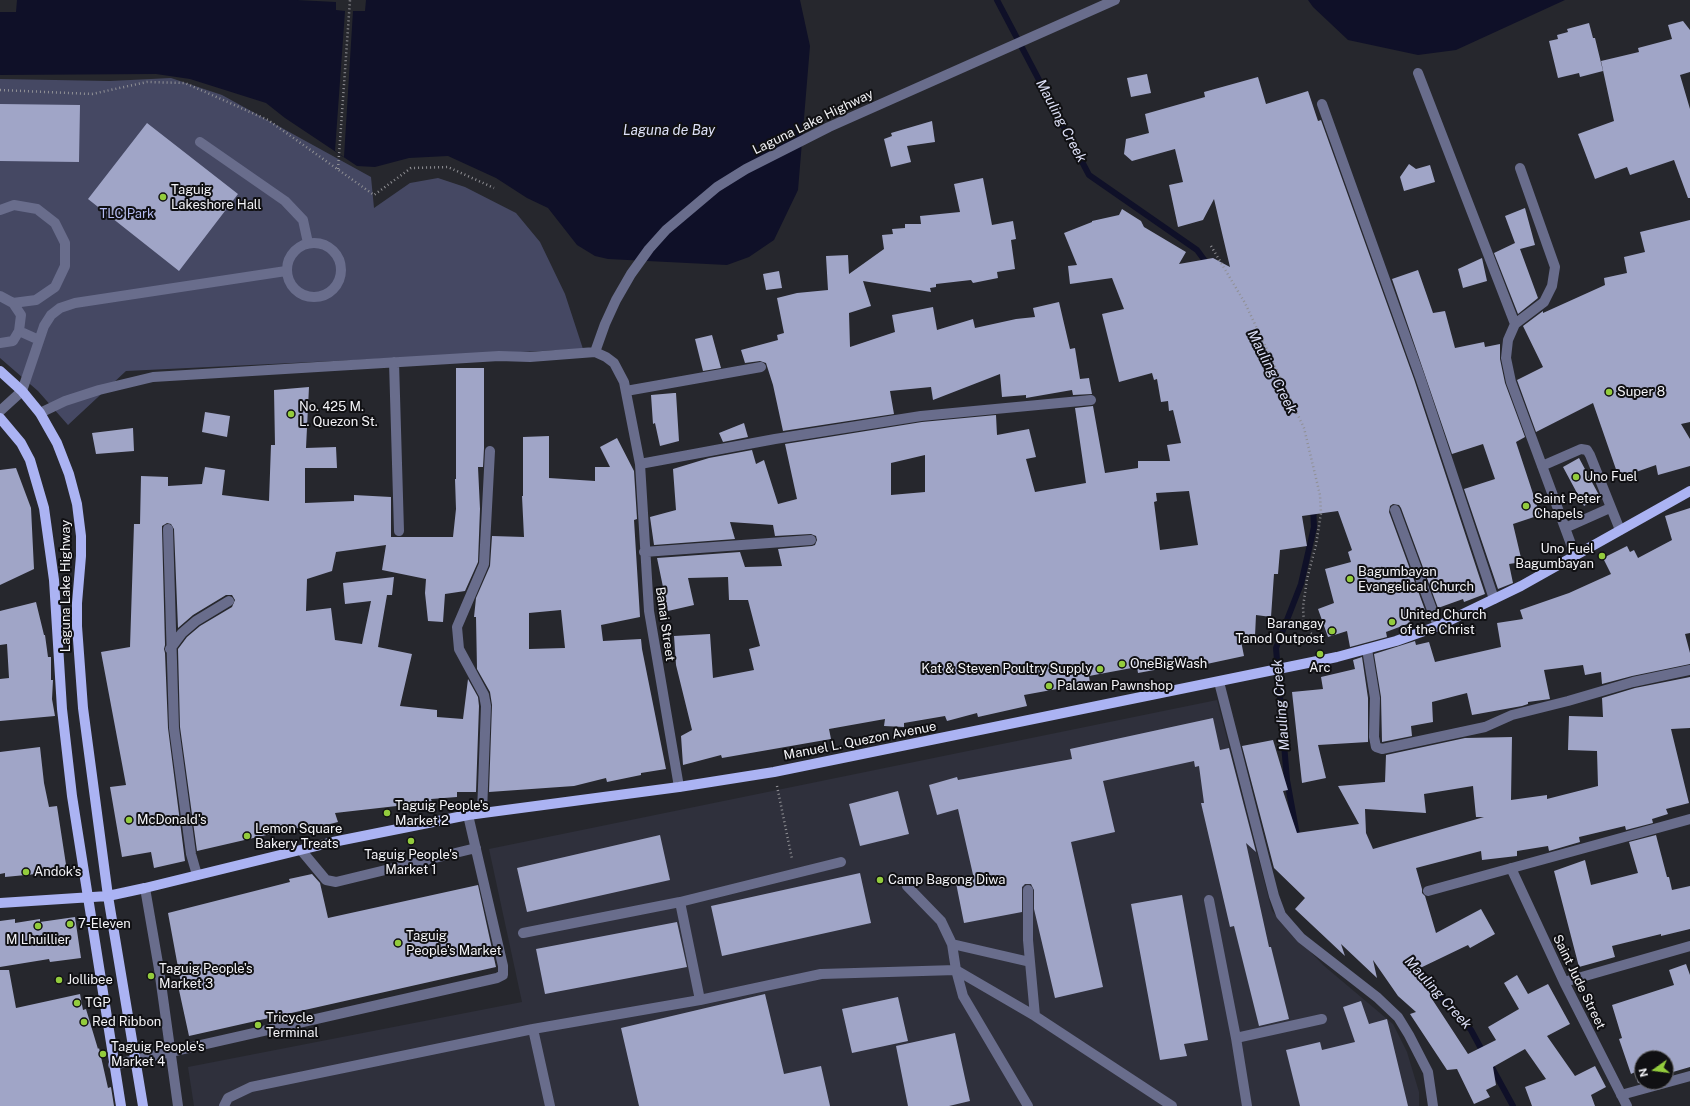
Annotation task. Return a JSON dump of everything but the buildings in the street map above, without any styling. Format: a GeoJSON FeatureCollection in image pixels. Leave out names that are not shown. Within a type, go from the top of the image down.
{"type":"FeatureCollection","features":[{"type":"Feature","properties":{"kind":"main road","name":"Laguna Lake Highway"},"geometry":{"type":"LineString","coordinates":[[0,371],[22,391],[40,413],[56,443],[66,468],[77,504],[81,536],[77,626],[82,708],[108,896],[143,1106]]}},
{"type":"Feature","properties":{"kind":"main road","name":"Laguna Lake Highway"},"geometry":{"type":"LineString","coordinates":[[0,418],[21,442],[30,460],[38,480],[44,508],[54,587],[62,709],[72,796],[121,1106]]}},
{"type":"Feature","properties":{"kind":"main road","name":"Manuel L. Quezon Avenue"},"geometry":{"type":"LineString","coordinates":[[0,903],[108,896],[301,850],[468,815],[679,787],[774,772],[1337,657],[1438,626],[1494,599],[1690,491]]}},
{"type":"Feature","properties":{"kind":"street","name":"Laguna Lake Highway"},"geometry":{"type":"LineString","coordinates":[[595,352],[616,300],[630,274],[649,248],[666,230],[717,187],[746,169],[830,127],[1115,0]]}},
{"type":"Feature","properties":{"kind":"street"},"geometry":{"type":"LineString","coordinates":[[1418,74],[1515,324]]}},
{"type":"Feature","properties":{"kind":"street"},"geometry":{"type":"LineString","coordinates":[[1322,104],[1420,377],[1494,599]]}},
{"type":"Feature","properties":{"kind":"street"},"geometry":{"type":"LineString","coordinates":[[200,142],[285,201],[303,220],[308,243]]}},
{"type":"Feature","properties":{"kind":"street"},"geometry":{"type":"LineString","coordinates":[[1520,168],[1555,268],[1552,286],[1544,302],[1515,324],[1508,340],[1506,358],[1511,382],[1576,555]]}},
{"type":"Feature","properties":{"kind":"street"},"geometry":{"type":"LineString","coordinates":[[0,210],[14,205],[37,209],[55,223],[66,243],[65,266],[55,287],[36,300],[13,304]]}},
{"type":"Feature","properties":{"kind":"street"},"geometry":{"type":"LineString","coordinates":[[308,243],[318,243],[327,246],[334,252],[339,261],[341,270],[339,280],[334,288],[327,294],[318,297],[309,297],[300,294],[293,288],[288,280],[286,271],[288,261],[292,253],[308,243]]}},
{"type":"Feature","properties":{"kind":"street"},"geometry":{"type":"LineString","coordinates":[[0,411],[22,391],[44,326],[51,316],[60,308],[75,303],[286,271]]}},
{"type":"Feature","properties":{"kind":"street"},"geometry":{"type":"LineString","coordinates":[[0,296],[13,304],[21,315],[19,331],[12,341],[0,343]]}},
{"type":"Feature","properties":{"kind":"street"},"geometry":{"type":"LineString","coordinates":[[19,331],[39,340]]}},
{"type":"Feature","properties":{"kind":"street"},"geometry":{"type":"LineString","coordinates":[[40,413],[65,401],[92,392],[153,377],[499,356],[530,357],[595,352]]}},
{"type":"Feature","properties":{"kind":"street","name":"Banai Street"},"geometry":{"type":"LineString","coordinates":[[595,352],[614,363],[624,382],[626,391],[640,464],[644,552],[649,611],[679,787]]}},
{"type":"Feature","properties":{"kind":"street"},"geometry":{"type":"LineString","coordinates":[[394,362],[399,531]]}},
{"type":"Feature","properties":{"kind":"street"},"geometry":{"type":"LineString","coordinates":[[626,391],[761,367]]}},
{"type":"Feature","properties":{"kind":"street"},"geometry":{"type":"LineString","coordinates":[[640,464],[775,439],[921,416],[1091,400]]}},
{"type":"Feature","properties":{"kind":"street"},"geometry":{"type":"LineString","coordinates":[[1542,466],[1581,449],[1586,450],[1590,455],[1620,530]]}},
{"type":"Feature","properties":{"kind":"street"},"geometry":{"type":"LineString","coordinates":[[482,813],[486,706],[484,695],[460,649],[457,628],[484,564],[490,451]]}},
{"type":"Feature","properties":{"kind":"street"},"geometry":{"type":"LineString","coordinates":[[1565,528],[1610,508]]}},
{"type":"Feature","properties":{"kind":"street"},"geometry":{"type":"LineString","coordinates":[[1395,510],[1438,626]]}},
{"type":"Feature","properties":{"kind":"street"},"geometry":{"type":"LineString","coordinates":[[168,529],[170,649],[174,728],[191,854],[197,875]]}},
{"type":"Feature","properties":{"kind":"street"},"geometry":{"type":"LineString","coordinates":[[644,552],[811,540]]}},
{"type":"Feature","properties":{"kind":"street"},"geometry":{"type":"LineString","coordinates":[[170,649],[182,632],[196,621],[229,601]]}},
{"type":"Feature","properties":{"kind":"street"},"geometry":{"type":"LineString","coordinates":[[1367,649],[1375,698],[1374,737],[1376,747],[1379,748],[1486,727],[1512,715],[1568,701],[1633,682],[1690,670]]}},
{"type":"Feature","properties":{"kind":"street"},"geometry":{"type":"LineString","coordinates":[[1219,682],[1274,896],[1281,915],[1301,938],[1378,998],[1398,1016],[1428,1072],[1433,1106]]}},
{"type":"Feature","properties":{"kind":"street"},"geometry":{"type":"LineString","coordinates":[[114,1065],[497,978],[503,975],[503,966],[468,815]]}},
{"type":"Feature","properties":{"kind":"street"},"geometry":{"type":"LineString","coordinates":[[1428,892],[1690,819]]}},
{"type":"Feature","properties":{"kind":"street"},"geometry":{"type":"LineString","coordinates":[[301,850],[326,880],[336,882],[476,848]]}},
{"type":"Feature","properties":{"kind":"street"},"geometry":{"type":"LineString","coordinates":[[523,933],[680,902],[841,862]]}},
{"type":"Feature","properties":{"kind":"street","name":"Saint Jude Street"},"geometry":{"type":"LineString","coordinates":[[1511,868],[1564,982],[1620,1095],[1627,1106]]}},
{"type":"Feature","properties":{"kind":"street"},"geometry":{"type":"LineString","coordinates":[[907,886],[941,921],[952,944],[956,970],[963,996],[1025,1103]]}},
{"type":"Feature","properties":{"kind":"street"},"geometry":{"type":"LineString","coordinates":[[145,888],[159,969],[178,1106]]}},
{"type":"Feature","properties":{"kind":"street"},"geometry":{"type":"LineString","coordinates":[[1028,890],[1028,940],[1035,1016]]}},
{"type":"Feature","properties":{"kind":"street"},"geometry":{"type":"LineString","coordinates":[[1209,900],[1236,1038],[1246,1106]]}},
{"type":"Feature","properties":{"kind":"street"},"geometry":{"type":"LineString","coordinates":[[680,902],[700,1000]]}},
{"type":"Feature","properties":{"kind":"street"},"geometry":{"type":"LineString","coordinates":[[952,944],[1030,962]]}},
{"type":"Feature","properties":{"kind":"street"},"geometry":{"type":"LineString","coordinates":[[1564,982],[1690,946]]}},
{"type":"Feature","properties":{"kind":"street"},"geometry":{"type":"LineString","coordinates":[[224,1106],[228,1098],[251,1086],[533,1029],[700,1000],[821,974],[956,970],[1035,1016],[1172,1106]]}},
{"type":"Feature","properties":{"kind":"street"},"geometry":{"type":"LineString","coordinates":[[1236,1038],[1322,1019]]}},
{"type":"Feature","properties":{"kind":"street"},"geometry":{"type":"LineString","coordinates":[[533,1029],[550,1106]]}},
{"type":"Feature","properties":{"kind":"street"},"geometry":{"type":"LineString","coordinates":[[1620,1095],[1690,1076]]}},
{"type":"Feature","properties":{"kind":"path"},"geometry":{"type":"LineString","coordinates":[[338,170],[350,0]]}},
{"type":"Feature","properties":{"kind":"path"},"geometry":{"type":"LineString","coordinates":[[0,90],[92,94],[147,82],[185,83],[268,120],[374,195],[411,168],[448,167],[494,188]]}},
{"type":"Feature","properties":{"kind":"path"},"geometry":{"type":"LineString","coordinates":[[1211,246],[1245,303],[1304,428],[1320,495],[1321,512],[1316,545],[1307,579],[1303,607],[1304,624],[1309,632],[1326,644],[1337,657]]}},
{"type":"Feature","properties":{"kind":"path"},"geometry":{"type":"LineString","coordinates":[[774,772],[794,873]]}},
{"type":"Feature","properties":{"kind":"shaded area","name":"Camp Bagong Diwa"},"geometry":{"type":"Polygon","coordinates":[[[1217,700],[1272,911],[1323,965],[1393,1024],[1407,1052],[1419,1092],[1419,1106],[194,1106],[188,1067],[522,1002],[489,849],[1217,700]]]}},
{"type":"Feature","properties":{"kind":"green space","name":"TLC Park"},"geometry":{"type":"Polygon","coordinates":[[[171,78],[222,95],[371,177],[374,208],[410,183],[438,178],[465,187],[516,213],[540,242],[565,294],[583,349],[126,371],[68,425],[38,391],[0,358],[0,79],[110,81],[171,78]]]}},
{"type":"Feature","properties":{"kind":"water","name":"Laguna de Bay"},"geometry":{"type":"Polygon","coordinates":[[[0,0],[800,0],[810,46],[798,190],[774,240],[749,257],[727,265],[608,259],[595,256],[577,245],[548,208],[527,198],[496,178],[448,156],[409,158],[375,167],[357,166],[285,118],[266,103],[190,79],[156,74],[0,75],[0,0]]]}},
{"type":"Feature","properties":{"kind":"water"},"geometry":{"type":"Polygon","coordinates":[[[1308,0],[1565,0],[1456,50],[1418,55],[1348,40],[1313,7],[1308,0]]]}},
{"type":"Feature","properties":{"kind":"pier"},"geometry":{"type":"Polygon","coordinates":[[[0,0],[17,0],[16,12],[0,12],[0,0]]]}},
{"type":"Feature","properties":{"kind":"pier"},"geometry":{"type":"Polygon","coordinates":[[[297,0],[366,0],[365,11],[353,11],[344,157],[335,151],[345,11],[336,10],[336,2],[297,0]]]}},
{"type":"Feature","properties":{"kind":"waterway","name":"Mauling Creek"},"geometry":{"type":"LineString","coordinates":[[997,0],[1089,175],[1197,250],[1208,265]]}},
{"type":"Feature","properties":{"kind":"waterway","name":"Mauling Creek"},"geometry":{"type":"LineString","coordinates":[[1297,835],[1287,780],[1276,648],[1301,584],[1314,527],[1313,506]]}},
{"type":"Feature","properties":{"kind":"waterway","name":"Mauling Creek"},"geometry":{"type":"LineString","coordinates":[[1413,965],[1471,1030],[1484,1054]]}},
{"type":"Feature","properties":{"kind":"waterway","name":"Mauling Creek"},"geometry":{"type":"LineString","coordinates":[[1490,1064],[1513,1106]]}},
{"type":"Feature","properties":{"kind":"place","name":"Taguig Lakeshore Hall"},"geometry":{"type":"Point","coordinates":[163,197]}},
{"type":"Feature","properties":{"kind":"place","name":"Super 8"},"geometry":{"type":"Point","coordinates":[1609,392]}},
{"type":"Feature","properties":{"kind":"place","name":"No. 425 M. L. Quezon St."},"geometry":{"type":"Point","coordinates":[291,414]}},
{"type":"Feature","properties":{"kind":"place","name":"Uno Fuel"},"geometry":{"type":"Point","coordinates":[1576,477]}},
{"type":"Feature","properties":{"kind":"place","name":"Saint Peter Chapels"},"geometry":{"type":"Point","coordinates":[1526,506]}},
{"type":"Feature","properties":{"kind":"place","name":"Uno Fuel Bagumbayan"},"geometry":{"type":"Point","coordinates":[1602,556]}},
{"type":"Feature","properties":{"kind":"place","name":"Bagumbayan Evangelical Church"},"geometry":{"type":"Point","coordinates":[1350,579]}},
{"type":"Feature","properties":{"kind":"place","name":"United Church of the Christ"},"geometry":{"type":"Point","coordinates":[1392,622]}},
{"type":"Feature","properties":{"kind":"place","name":"Barangay Tanod Outpost"},"geometry":{"type":"Point","coordinates":[1332,631]}},
{"type":"Feature","properties":{"kind":"place","name":"Arc"},"geometry":{"type":"Point","coordinates":[1320,654]}},
{"type":"Feature","properties":{"kind":"place","name":"OneBigWash"},"geometry":{"type":"Point","coordinates":[1122,664]}},
{"type":"Feature","properties":{"kind":"place","name":"Kat & Steven Poultry Supply"},"geometry":{"type":"Point","coordinates":[1100,669]}},
{"type":"Feature","properties":{"kind":"place","name":"Palawan Pawnshop"},"geometry":{"type":"Point","coordinates":[1049,686]}},
{"type":"Feature","properties":{"kind":"place","name":"Taguig People's Market 2"},"geometry":{"type":"Point","coordinates":[387,813]}},
{"type":"Feature","properties":{"kind":"place","name":"McDonald's"},"geometry":{"type":"Point","coordinates":[129,820]}},
{"type":"Feature","properties":{"kind":"place","name":"Lemon Square Bakery Treats"},"geometry":{"type":"Point","coordinates":[247,836]}},
{"type":"Feature","properties":{"kind":"place","name":"Taguig People's Market 1"},"geometry":{"type":"Point","coordinates":[411,841]}},
{"type":"Feature","properties":{"kind":"place","name":"Andok's"},"geometry":{"type":"Point","coordinates":[26,872]}},
{"type":"Feature","properties":{"kind":"place","name":"Camp Bagong Diwa"},"geometry":{"type":"Point","coordinates":[880,880]}},
{"type":"Feature","properties":{"kind":"place","name":"7-Eleven"},"geometry":{"type":"Point","coordinates":[70,924]}},
{"type":"Feature","properties":{"kind":"place","name":"M Lhuillier"},"geometry":{"type":"Point","coordinates":[38,926]}},
{"type":"Feature","properties":{"kind":"place","name":"Taguig People's Market"},"geometry":{"type":"Point","coordinates":[398,943]}},
{"type":"Feature","properties":{"kind":"place","name":"Taguig People's Market 3"},"geometry":{"type":"Point","coordinates":[151,976]}},
{"type":"Feature","properties":{"kind":"place","name":"Jollibee"},"geometry":{"type":"Point","coordinates":[59,980]}},
{"type":"Feature","properties":{"kind":"place","name":"TGP"},"geometry":{"type":"Point","coordinates":[77,1003]}},
{"type":"Feature","properties":{"kind":"place","name":"Red Ribbon"},"geometry":{"type":"Point","coordinates":[84,1022]}},
{"type":"Feature","properties":{"kind":"place","name":"Tricycle Terminal"},"geometry":{"type":"Point","coordinates":[258,1025]}},
{"type":"Feature","properties":{"kind":"place","name":"Taguig People's Market 4"},"geometry":{"type":"Point","coordinates":[103,1054]}}]}
